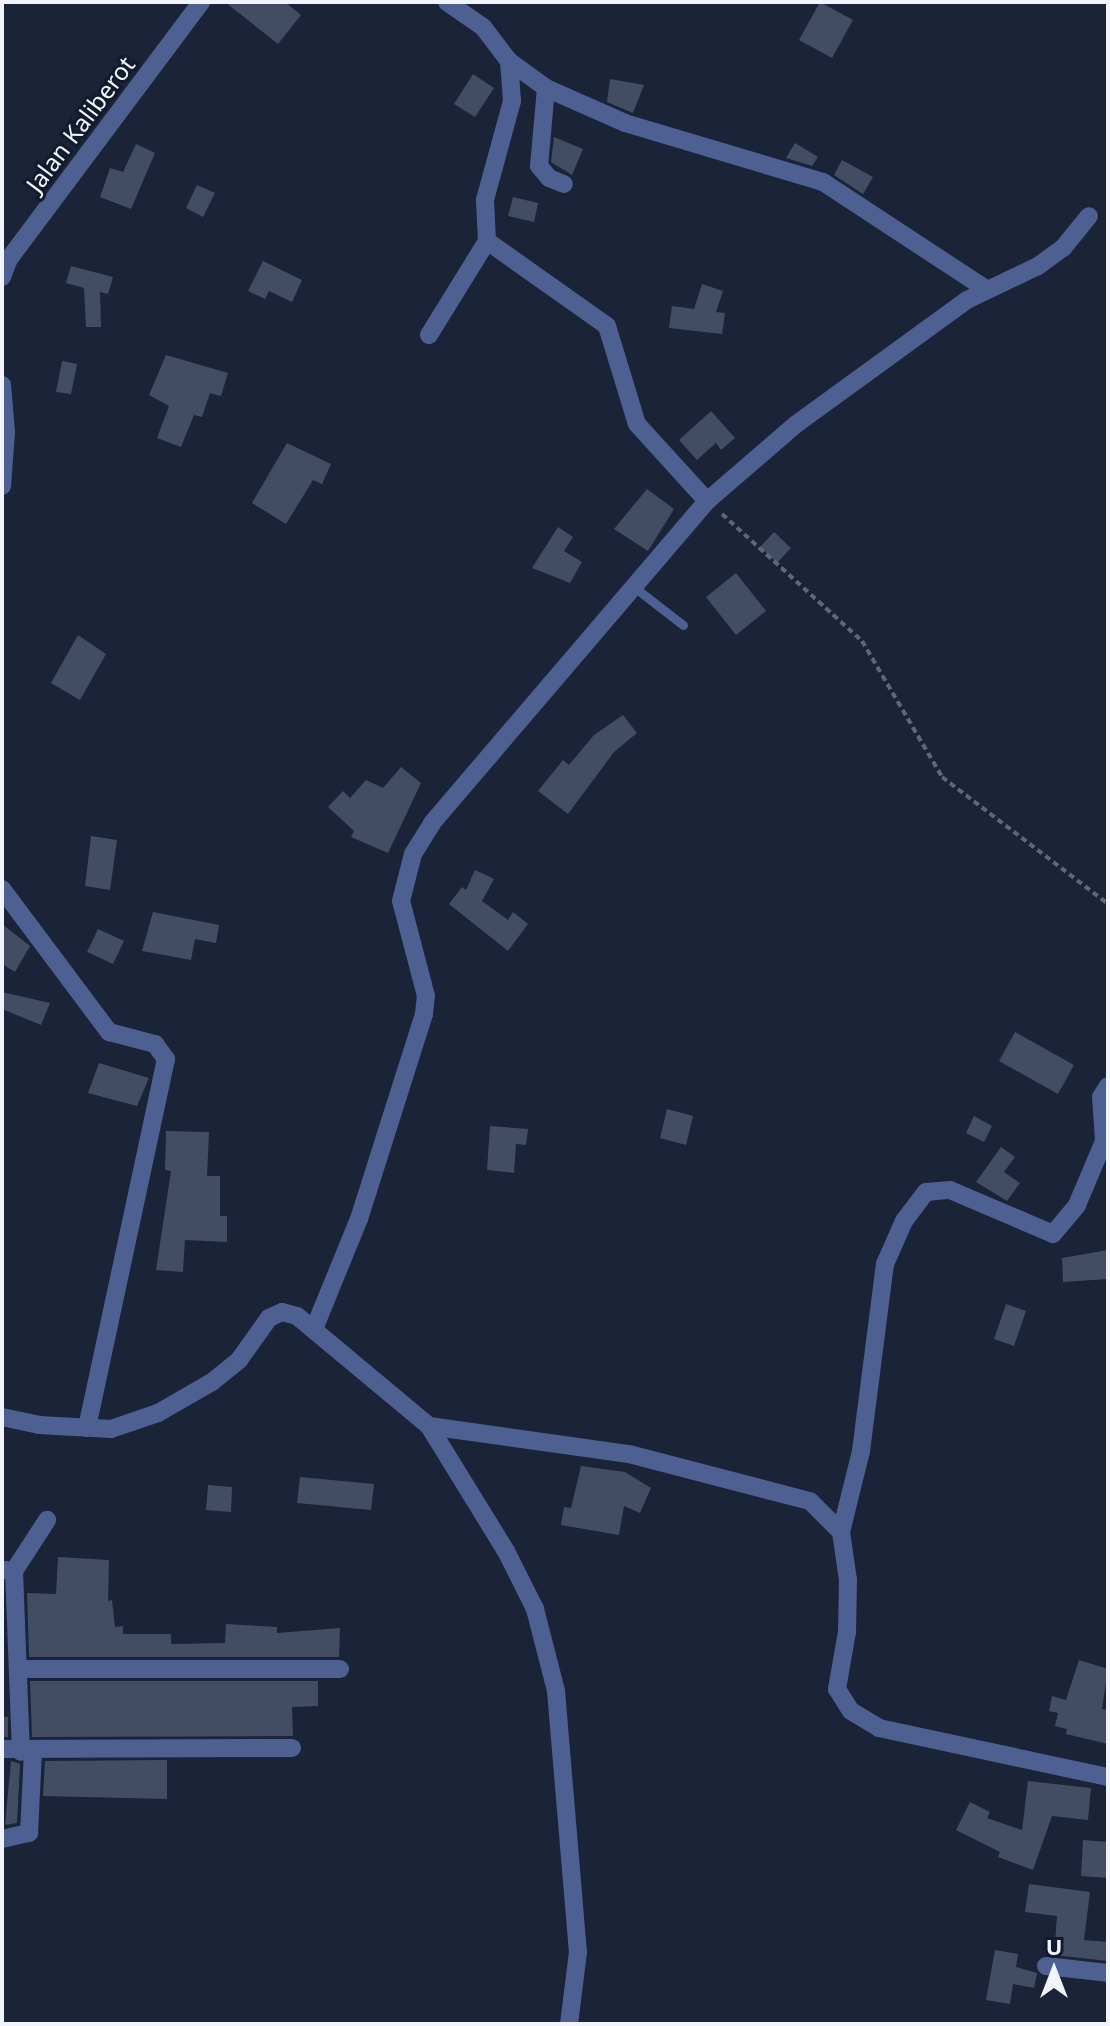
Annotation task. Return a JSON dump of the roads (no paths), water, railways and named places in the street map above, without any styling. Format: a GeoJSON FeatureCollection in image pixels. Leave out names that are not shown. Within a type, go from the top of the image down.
{"type":"FeatureCollection","features":[{"type":"Feature","properties":{"kind":"street","name":"Jalan Kaliberot"},"geometry":{"type":"LineString","coordinates":[[2,277],[9,259],[201,2]]}},
{"type":"Feature","properties":{"kind":"street"},"geometry":{"type":"LineString","coordinates":[[447,2],[483,27],[509,61],[546,88],[625,123],[823,182],[986,289]]}},
{"type":"Feature","properties":{"kind":"street"},"geometry":{"type":"LineString","coordinates":[[429,335],[487,241],[485,200],[512,101],[509,61]]}},
{"type":"Feature","properties":{"kind":"street"},"geometry":{"type":"LineString","coordinates":[[546,88],[539,166],[564,184]]}},
{"type":"Feature","properties":{"kind":"street"},"geometry":{"type":"LineString","coordinates":[[314,1329],[359,1219],[424,1014],[426,996],[401,901],[413,854],[432,823],[707,501],[795,425],[986,289],[1038,266],[1063,248],[1089,216]]}},
{"type":"Feature","properties":{"kind":"street"},"geometry":{"type":"LineString","coordinates":[[487,241],[607,326],[637,424],[707,501]]}},
{"type":"Feature","properties":{"kind":"street"},"geometry":{"type":"LineString","coordinates":[[2,385],[2,486]]}},
{"type":"Feature","properties":{"kind":"street"},"geometry":{"type":"LineString","coordinates":[[2,889],[109,1032],[155,1044],[166,1059],[87,1428]]}},
{"type":"Feature","properties":{"kind":"street"},"geometry":{"type":"LineString","coordinates":[[1108,1086],[1101,1097],[1104,1141],[1077,1205],[1053,1234],[950,1190],[926,1192],[904,1221],[885,1264],[861,1451],[841,1532],[848,1580],[847,1632],[837,1689],[851,1711],[879,1728],[1108,1777]]}},
{"type":"Feature","properties":{"kind":"street"},"geometry":{"type":"LineString","coordinates":[[2,1417],[111,1429],[158,1413],[212,1382],[239,1360],[269,1318],[282,1312],[297,1316],[314,1329],[429,1426],[506,1551],[535,1609],[556,1691],[578,1952],[569,2024]]}},
{"type":"Feature","properties":{"kind":"street"},"geometry":{"type":"LineString","coordinates":[[429,1426],[629,1454],[722,1477],[810,1501],[841,1532]]}},
{"type":"Feature","properties":{"kind":"street"},"geometry":{"type":"LineString","coordinates":[[2,1839],[29,1833],[18,1751],[22,1669],[8,1570],[47,1520]]}},
{"type":"Feature","properties":{"kind":"street"},"geometry":{"type":"LineString","coordinates":[[22,1669],[340,1669]]}},
{"type":"Feature","properties":{"kind":"street"},"geometry":{"type":"LineString","coordinates":[[18,1751],[292,1748]]}},
{"type":"Feature","properties":{"kind":"street"},"geometry":{"type":"LineString","coordinates":[[1046,1966],[1108,1973]]}},
{"type":"Feature","properties":{"kind":"lane"},"geometry":{"type":"LineString","coordinates":[[634,587],[683,625]]}}]}
